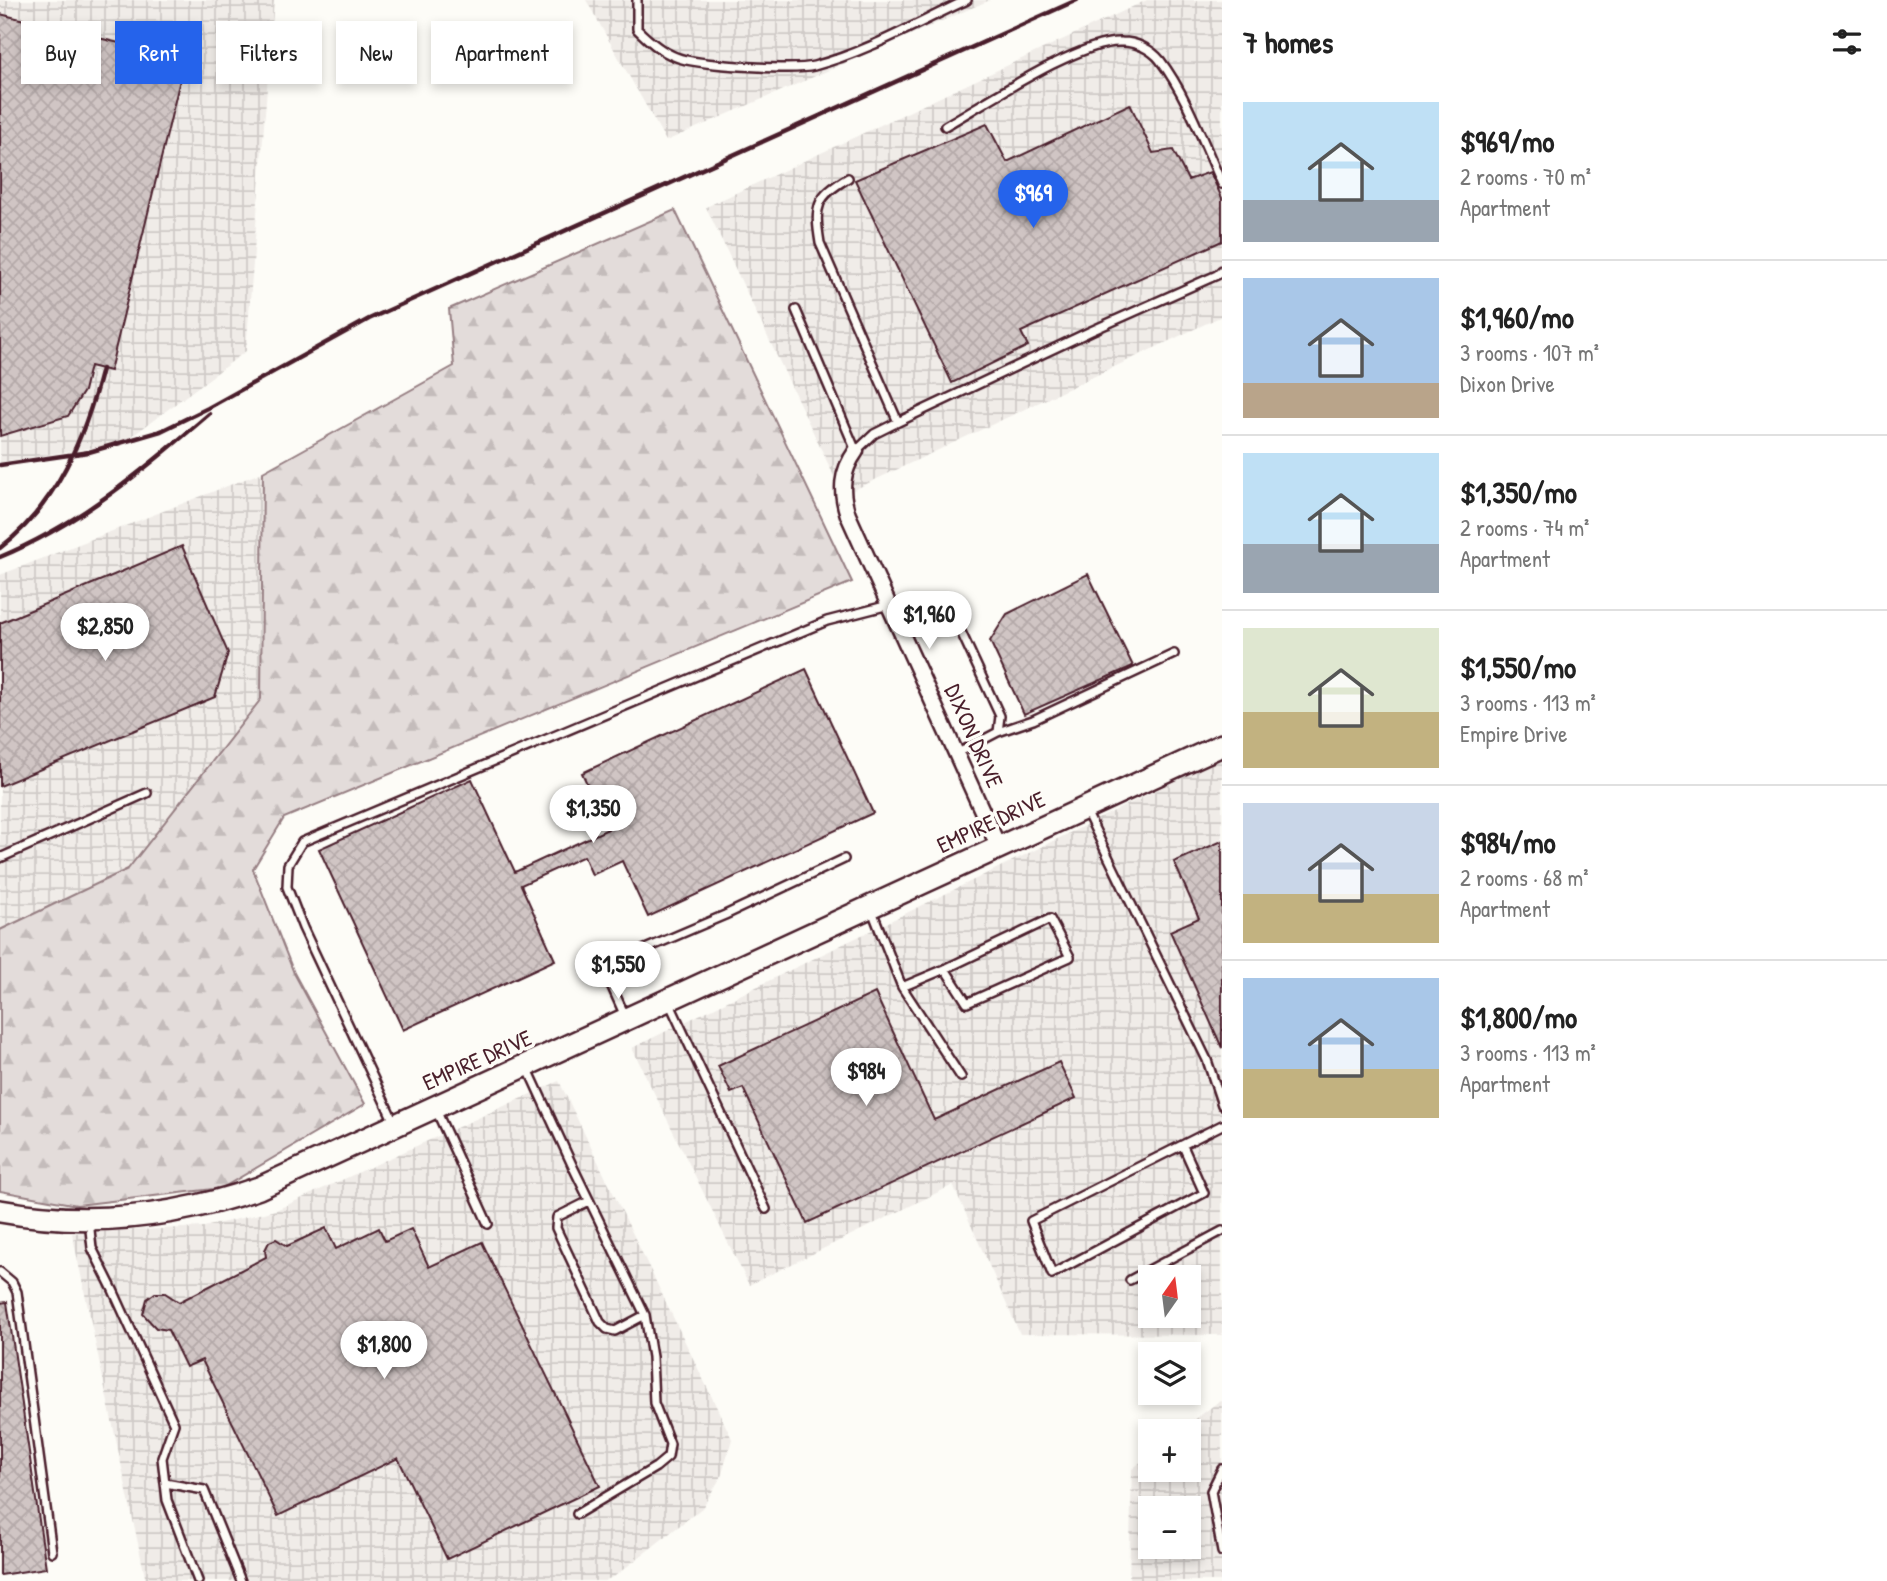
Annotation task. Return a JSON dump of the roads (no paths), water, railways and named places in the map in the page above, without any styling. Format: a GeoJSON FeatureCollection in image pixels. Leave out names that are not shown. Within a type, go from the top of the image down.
{"type":"FeatureCollection","features":[{"type":"Feature","properties":{"kind":"street","name":"DIXON DRIVE"},"geometry":{"type":"LineString","coordinates":[[856,451],[844,471],[843,500],[999,848]]}},
{"type":"Feature","properties":{"kind":"street","name":"EMPIRE DRIVE"},"geometry":{"type":"LineString","coordinates":[[0,1211],[59,1220],[132,1218],[168,1213],[230,1198],[258,1188],[1222,745]]}},
{"type":"Feature","properties":{"kind":"lane"},"geometry":{"type":"LineString","coordinates":[[637,0],[637,29],[653,44],[677,58],[735,66],[810,67],[851,53],[967,0]]}},
{"type":"Feature","properties":{"kind":"lane"},"geometry":{"type":"LineString","coordinates":[[945,126],[1051,65],[1096,46],[1122,42],[1145,47],[1159,58],[1189,111],[1222,184]]}},
{"type":"Feature","properties":{"kind":"lane"},"geometry":{"type":"LineString","coordinates":[[848,178],[825,191],[819,205],[817,223],[820,243],[898,422]]}},
{"type":"Feature","properties":{"kind":"lane"},"geometry":{"type":"LineString","coordinates":[[796,310],[856,451],[874,434],[898,422],[1217,275],[1222,270]]}},
{"type":"Feature","properties":{"kind":"lane"},"geometry":{"type":"LineString","coordinates":[[396,1126],[303,929],[287,887],[288,865],[302,842],[827,621],[889,605]]}},
{"type":"Feature","properties":{"kind":"lane"},"geometry":{"type":"LineString","coordinates":[[902,634],[943,616],[956,621],[1000,716],[998,732]]}},
{"type":"Feature","properties":{"kind":"lane"},"geometry":{"type":"LineString","coordinates":[[956,754],[998,732],[1033,720],[1174,654]]}},
{"type":"Feature","properties":{"kind":"lane"},"geometry":{"type":"LineString","coordinates":[[0,858],[147,793]]}},
{"type":"Feature","properties":{"kind":"lane"},"geometry":{"type":"LineString","coordinates":[[1085,808],[1206,1060],[1222,1105]]}},
{"type":"Feature","properties":{"kind":"lane"},"geometry":{"type":"LineString","coordinates":[[627,1020],[603,967],[725,915],[844,859]]}},
{"type":"Feature","properties":{"kind":"lane"},"geometry":{"type":"LineString","coordinates":[[870,907],[902,986],[961,1077]]}},
{"type":"Feature","properties":{"kind":"lane"},"geometry":{"type":"LineString","coordinates":[[902,986],[945,969],[1050,919],[1070,957],[967,1003],[945,969]]}},
{"type":"Feature","properties":{"kind":"lane"},"geometry":{"type":"LineString","coordinates":[[668,1001],[766,1209]]}},
{"type":"Feature","properties":{"kind":"lane"},"geometry":{"type":"LineString","coordinates":[[527,1066],[645,1315],[652,1357],[654,1403],[670,1444],[668,1457],[656,1467],[576,1514]]}},
{"type":"Feature","properties":{"kind":"lane"},"geometry":{"type":"LineString","coordinates":[[435,1108],[488,1224]]}},
{"type":"Feature","properties":{"kind":"lane"},"geometry":{"type":"LineString","coordinates":[[1183,1146],[1204,1194],[1052,1274],[1031,1221],[1222,1125]]}},
{"type":"Feature","properties":{"kind":"lane"},"geometry":{"type":"LineString","coordinates":[[589,1201],[557,1217],[556,1228],[600,1321],[607,1329],[615,1331],[645,1315]]}},
{"type":"Feature","properties":{"kind":"lane"},"geometry":{"type":"LineString","coordinates":[[89,1220],[92,1248],[174,1423],[162,1458],[167,1500],[198,1581]]}},
{"type":"Feature","properties":{"kind":"lane"},"geometry":{"type":"LineString","coordinates":[[1130,1280],[1222,1231]]}},
{"type":"Feature","properties":{"kind":"lane"},"geometry":{"type":"LineString","coordinates":[[0,1272],[12,1282],[17,1292],[52,1552]]}},
{"type":"Feature","properties":{"kind":"lane"},"geometry":{"type":"LineString","coordinates":[[1222,1469],[1211,1492],[1222,1552]]}},
{"type":"Feature","properties":{"kind":"lane"},"geometry":{"type":"LineString","coordinates":[[165,1483],[204,1490],[241,1581]]}},
{"type":"Feature","properties":{"kind":"railway"},"geometry":{"type":"LineString","coordinates":[[0,465],[89,452],[161,431],[369,319],[1077,0]]}},
{"type":"Feature","properties":{"kind":"railway"},"geometry":{"type":"LineString","coordinates":[[0,548],[20,531],[53,490],[77,444],[102,369]]}},
{"type":"Feature","properties":{"kind":"railway"},"geometry":{"type":"LineString","coordinates":[[0,557],[29,544],[84,512],[135,475],[209,414]]}}]}
